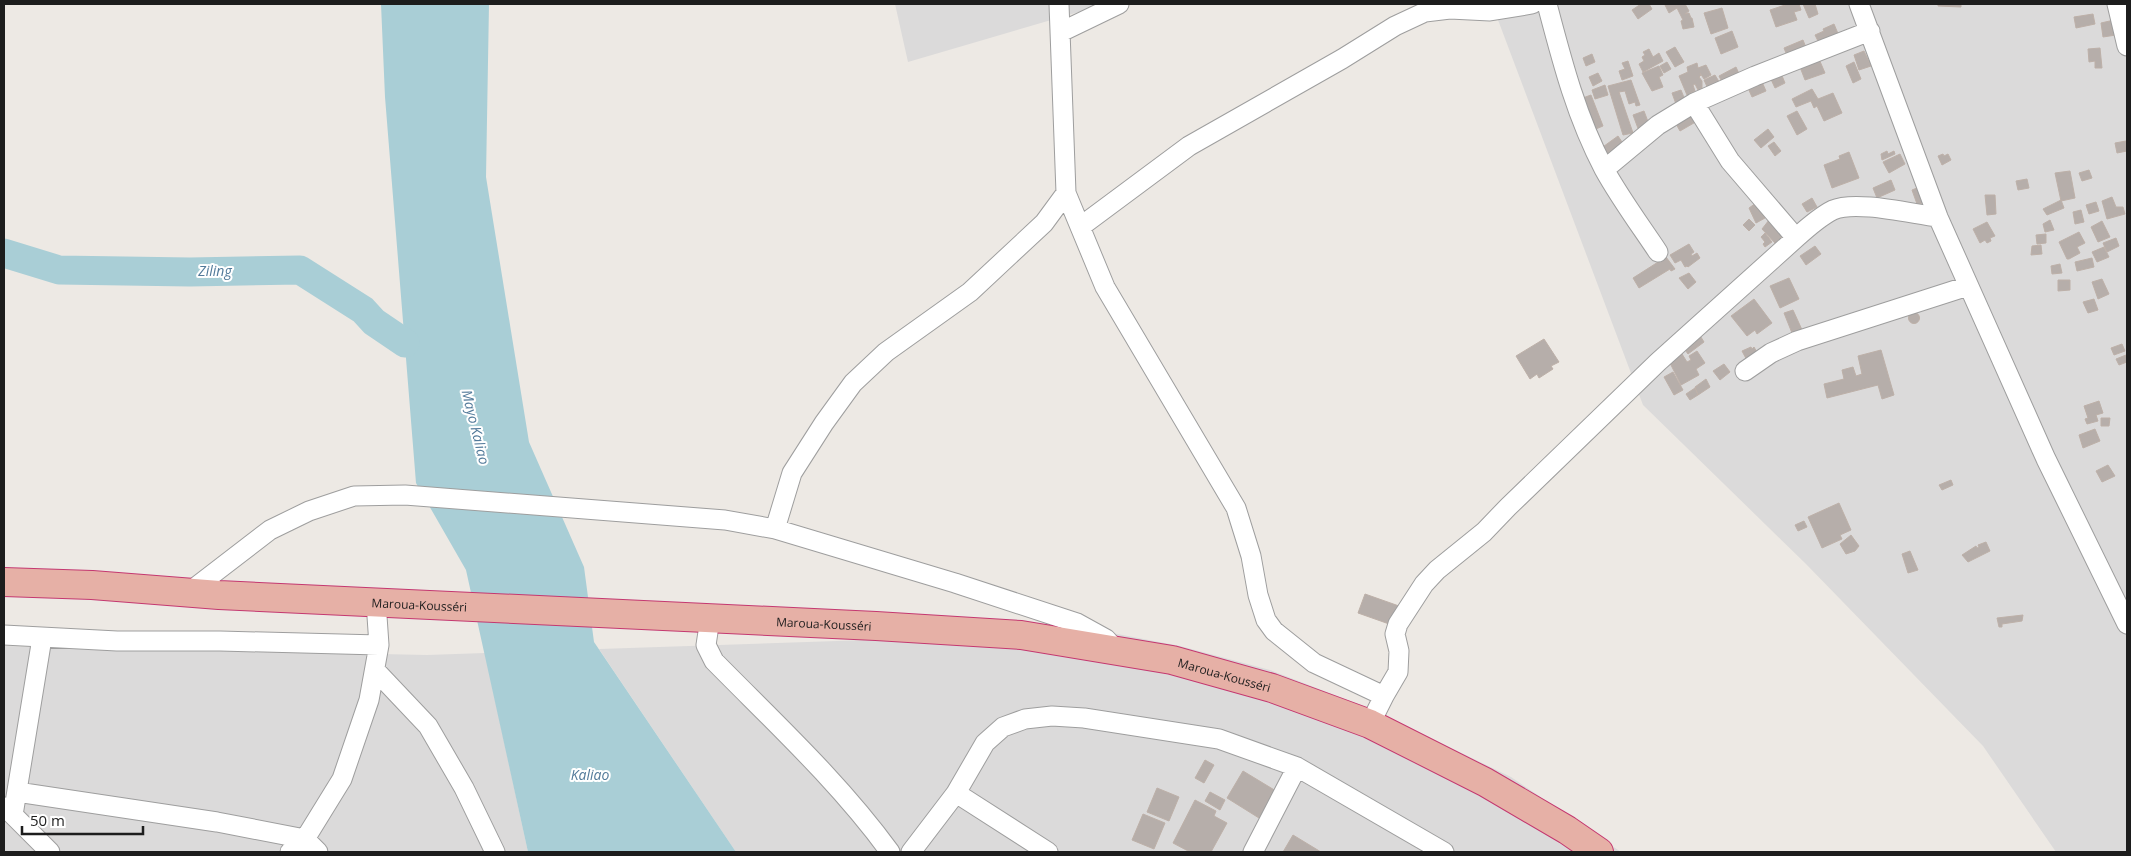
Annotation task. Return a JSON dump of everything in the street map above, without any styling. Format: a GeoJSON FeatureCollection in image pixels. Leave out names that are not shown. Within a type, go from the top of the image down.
{"type":"FeatureCollection","features":[{"type":"Feature","properties":{"kind":"highway","name":"Maroua-Kousséri"},"geometry":{"type":"LineString","coordinates":[[4,582],[92,585],[188,593],[876,626],[1021,635],[1172,660],[1272,688],[1370,724],[1485,782],[1568,830],[1599,852]]}},
{"type":"Feature","properties":{"kind":"street"},"geometry":{"type":"LineString","coordinates":[[1059,4],[1066,193],[1105,286],[1236,508],[1251,556],[1258,595],[1266,620],[1274,631],[1314,663],[1384,696]]}},
{"type":"Feature","properties":{"kind":"street"},"geometry":{"type":"LineString","coordinates":[[1061,32],[1118,4]]}},
{"type":"Feature","properties":{"kind":"street"},"geometry":{"type":"LineString","coordinates":[[1080,227],[1189,146],[1342,59],[1395,26],[1426,12],[1450,9],[1490,11],[1532,4]]}},
{"type":"Feature","properties":{"kind":"street"},"geometry":{"type":"LineString","coordinates":[[1547,4],[1569,86],[1605,169],[1658,252]]}},
{"type":"Feature","properties":{"kind":"street"},"geometry":{"type":"LineString","coordinates":[[1859,4],[1938,218],[2046,459],[2127,624]]}},
{"type":"Feature","properties":{"kind":"street"},"geometry":{"type":"LineString","coordinates":[[2117,4],[2127,46]]}},
{"type":"Feature","properties":{"kind":"street"},"geometry":{"type":"LineString","coordinates":[[1605,169],[1658,125],[1694,103],[1755,76],[1870,31]]}},
{"type":"Feature","properties":{"kind":"street"},"geometry":{"type":"LineString","coordinates":[[1694,103],[1730,162],[1796,238]]}},
{"type":"Feature","properties":{"kind":"street"},"geometry":{"type":"LineString","coordinates":[[775,529],[792,473],[824,423],[853,383],[886,352],[970,292],[1044,223],[1066,193]]}},
{"type":"Feature","properties":{"kind":"street"},"geometry":{"type":"LineString","coordinates":[[1370,724],[1398,672],[1399,651],[1395,634],[1398,624],[1424,584],[1437,570],[1484,532],[1658,362],[1813,222],[1834,209],[1858,206],[1938,218]]}},
{"type":"Feature","properties":{"kind":"street"},"geometry":{"type":"LineString","coordinates":[[1746,371],[1771,353],[1797,341],[1968,286]]}},
{"type":"Feature","properties":{"kind":"street"},"geometry":{"type":"LineString","coordinates":[[188,593],[270,530],[309,511],[354,496],[405,495],[725,520],[775,529],[955,583],[1078,623],[1106,639],[1117,651]]}},
{"type":"Feature","properties":{"kind":"street"},"geometry":{"type":"LineString","coordinates":[[312,846],[342,779],[369,700],[379,645],[376,602]]}},
{"type":"Feature","properties":{"kind":"street"},"geometry":{"type":"LineString","coordinates":[[710,619],[706,644],[714,662],[819,766],[866,820],[890,852]]}},
{"type":"Feature","properties":{"kind":"street"},"geometry":{"type":"LineString","coordinates":[[4,636],[117,642],[220,641],[379,645]]}},
{"type":"Feature","properties":{"kind":"street"},"geometry":{"type":"LineString","coordinates":[[42,638],[17,792],[8,811],[50,852]]}},
{"type":"Feature","properties":{"kind":"street"},"geometry":{"type":"LineString","coordinates":[[375,670],[428,726],[464,788],[495,852]]}},
{"type":"Feature","properties":{"kind":"street"},"geometry":{"type":"LineString","coordinates":[[911,852],[956,793],[985,743],[1004,727],[1025,719],[1052,716],[1084,718],[1219,739],[1297,767],[1444,852]]}},
{"type":"Feature","properties":{"kind":"street"},"geometry":{"type":"LineString","coordinates":[[1253,852],[1297,767]]}},
{"type":"Feature","properties":{"kind":"street"},"geometry":{"type":"LineString","coordinates":[[17,792],[217,822],[312,846]]}},
{"type":"Feature","properties":{"kind":"street"},"geometry":{"type":"LineString","coordinates":[[956,793],[1048,852]]}},
{"type":"Feature","properties":{"kind":"street"},"geometry":{"type":"LineString","coordinates":[[290,852],[312,846]]}},
{"type":"Feature","properties":{"kind":"shaded area"},"geometry":{"type":"Polygon","coordinates":[[[895,4],[1106,4],[908,62],[895,4]]]}},
{"type":"Feature","properties":{"kind":"shaded area"},"geometry":{"type":"Polygon","coordinates":[[[1492,4],[2127,4],[2127,852],[2056,852],[1983,746],[1806,564],[1643,405],[1492,4]]]}},
{"type":"Feature","properties":{"kind":"shaded area"},"geometry":{"type":"Polygon","coordinates":[[[1107,632],[1180,646],[1270,670],[1368,708],[1511,777],[1621,852],[736,852],[599,649],[1107,632]]]}},
{"type":"Feature","properties":{"kind":"shaded area"},"geometry":{"type":"Polygon","coordinates":[[[4,646],[427,655],[485,653],[528,852],[4,852],[4,646]]]}},
{"type":"Feature","properties":{"kind":"water","name":"Kaliao"},"geometry":{"type":"Polygon","coordinates":[[[381,4],[489,4],[486,177],[529,442],[584,567],[594,642],[736,852],[528,852],[466,570],[416,483],[385,97],[381,4]]]}},
{"type":"Feature","properties":{"kind":"building"},"geometry":{"type":"Polygon","coordinates":[[[1641,4],[1649,4],[1652,9],[1638,19],[1632,10],[1641,4]]]}},
{"type":"Feature","properties":{"kind":"building"},"geometry":{"type":"Polygon","coordinates":[[[1685,4],[1689,11],[1685,14],[1689,13],[1694,27],[1683,29],[1681,21],[1683,20],[1677,8],[1669,13],[1665,5],[1685,4]]]}},
{"type":"Feature","properties":{"kind":"building"},"geometry":{"type":"Polygon","coordinates":[[[1788,4],[1799,4],[1801,10],[1794,12],[1797,20],[1776,27],[1770,10],[1788,4]]]}},
{"type":"Feature","properties":{"kind":"building"},"geometry":{"type":"Polygon","coordinates":[[[1803,4],[1815,4],[1818,14],[1809,18],[1803,4]]]}},
{"type":"Feature","properties":{"kind":"building"},"geometry":{"type":"Polygon","coordinates":[[[1938,4],[1961,4],[1961,7],[1938,6],[1938,4]]]}},
{"type":"Feature","properties":{"kind":"building"},"geometry":{"type":"Polygon","coordinates":[[[1722,8],[1728,28],[1711,34],[1704,13],[1722,8]]]}},
{"type":"Feature","properties":{"kind":"building"},"geometry":{"type":"Polygon","coordinates":[[[2093,14],[2095,24],[2076,28],[2074,17],[2093,14]]]}},
{"type":"Feature","properties":{"kind":"building"},"geometry":{"type":"Polygon","coordinates":[[[2114,20],[2116,35],[2103,37],[2101,23],[2114,20]]]}},
{"type":"Feature","properties":{"kind":"building"},"geometry":{"type":"Polygon","coordinates":[[[1834,24],[1839,36],[1820,45],[1815,35],[1834,24]]]}},
{"type":"Feature","properties":{"kind":"building"},"geometry":{"type":"Polygon","coordinates":[[[1732,31],[1738,47],[1721,54],[1715,38],[1732,31]]]}},
{"type":"Feature","properties":{"kind":"building"},"geometry":{"type":"Polygon","coordinates":[[[1803,40],[1807,50],[1788,58],[1784,48],[1803,40]]]}},
{"type":"Feature","properties":{"kind":"building"},"geometry":{"type":"Polygon","coordinates":[[[1675,47],[1684,62],[1675,67],[1666,52],[1675,47]]]}},
{"type":"Feature","properties":{"kind":"building"},"geometry":{"type":"Polygon","coordinates":[[[2100,48],[2102,68],[2095,68],[2095,61],[2089,62],[2088,49],[2100,48]]]}},
{"type":"Feature","properties":{"kind":"building"},"geometry":{"type":"Polygon","coordinates":[[[1649,49],[1653,57],[1659,53],[1663,61],[1643,72],[1639,64],[1644,61],[1642,57],[1645,55],[1643,52],[1649,49]]]}},
{"type":"Feature","properties":{"kind":"building"},"geometry":{"type":"Polygon","coordinates":[[[1864,51],[1871,66],[1859,70],[1854,55],[1864,51]]]}},
{"type":"Feature","properties":{"kind":"building"},"geometry":{"type":"Polygon","coordinates":[[[1592,54],[1595,62],[1586,66],[1583,58],[1592,54]]]}},
{"type":"Feature","properties":{"kind":"building"},"geometry":{"type":"Polygon","coordinates":[[[1819,59],[1825,73],[1805,80],[1800,67],[1819,59]]]}},
{"type":"Feature","properties":{"kind":"building"},"geometry":{"type":"Polygon","coordinates":[[[1628,61],[1633,76],[1622,80],[1619,71],[1625,69],[1622,63],[1628,61]]]}},
{"type":"Feature","properties":{"kind":"building"},"geometry":{"type":"Polygon","coordinates":[[[1667,62],[1671,69],[1664,73],[1660,66],[1667,62]]]}},
{"type":"Feature","properties":{"kind":"building"},"geometry":{"type":"Polygon","coordinates":[[[1854,62],[1861,79],[1853,83],[1846,66],[1854,62]]]}},
{"type":"Feature","properties":{"kind":"building"},"geometry":{"type":"Polygon","coordinates":[[[1697,63],[1698,68],[1706,65],[1711,75],[1704,79],[1700,73],[1699,77],[1702,81],[1702,88],[1698,90],[1695,84],[1693,85],[1695,91],[1687,95],[1679,76],[1688,72],[1687,67],[1697,63]]]}},
{"type":"Feature","properties":{"kind":"building"},"geometry":{"type":"Polygon","coordinates":[[[1659,66],[1663,75],[1659,77],[1663,87],[1652,91],[1642,73],[1659,66]]]}},
{"type":"Feature","properties":{"kind":"building"},"geometry":{"type":"Polygon","coordinates":[[[1736,67],[1740,76],[1723,84],[1719,76],[1736,67]]]}},
{"type":"Feature","properties":{"kind":"building"},"geometry":{"type":"Polygon","coordinates":[[[1780,71],[1785,83],[1775,88],[1769,75],[1780,71]]]}},
{"type":"Feature","properties":{"kind":"building"},"geometry":{"type":"Polygon","coordinates":[[[1598,73],[1602,81],[1593,86],[1589,77],[1598,73]]]}},
{"type":"Feature","properties":{"kind":"building"},"geometry":{"type":"Polygon","coordinates":[[[1715,75],[1721,85],[1709,91],[1704,80],[1715,75]]]}},
{"type":"Feature","properties":{"kind":"building"},"geometry":{"type":"Polygon","coordinates":[[[1631,80],[1640,105],[1636,106],[1635,102],[1629,104],[1625,91],[1619,92],[1633,133],[1623,135],[1608,86],[1631,80]]]}},
{"type":"Feature","properties":{"kind":"building"},"geometry":{"type":"Polygon","coordinates":[[[1762,82],[1766,91],[1752,97],[1748,88],[1762,82]]]}},
{"type":"Feature","properties":{"kind":"building"},"geometry":{"type":"Polygon","coordinates":[[[1605,85],[1608,95],[1595,99],[1592,90],[1605,85]]]}},
{"type":"Feature","properties":{"kind":"building"},"geometry":{"type":"Polygon","coordinates":[[[1812,89],[1818,99],[1833,93],[1842,113],[1824,121],[1817,106],[1814,108],[1811,101],[1796,107],[1792,99],[1812,89]]]}},
{"type":"Feature","properties":{"kind":"building"},"geometry":{"type":"Polygon","coordinates":[[[1681,90],[1685,100],[1676,104],[1672,93],[1681,90]]]}},
{"type":"Feature","properties":{"kind":"building"},"geometry":{"type":"Polygon","coordinates":[[[1591,95],[1603,126],[1591,131],[1580,99],[1591,95]]]}},
{"type":"Feature","properties":{"kind":"building"},"geometry":{"type":"Polygon","coordinates":[[[1644,111],[1650,127],[1639,131],[1633,115],[1644,111]]]}},
{"type":"Feature","properties":{"kind":"building"},"geometry":{"type":"Polygon","coordinates":[[[1693,111],[1699,120],[1680,131],[1675,122],[1693,111]]]}},
{"type":"Feature","properties":{"kind":"building"},"geometry":{"type":"Polygon","coordinates":[[[1797,111],[1807,129],[1797,135],[1787,116],[1797,111]]]}},
{"type":"Feature","properties":{"kind":"building"},"geometry":{"type":"Polygon","coordinates":[[[1768,129],[1774,137],[1761,148],[1754,140],[1768,129]]]}},
{"type":"Feature","properties":{"kind":"building"},"geometry":{"type":"Polygon","coordinates":[[[1618,136],[1624,145],[1604,159],[1600,149],[1618,136]]]}},
{"type":"Feature","properties":{"kind":"building"},"geometry":{"type":"Polygon","coordinates":[[[2126,141],[2127,151],[2117,153],[2115,143],[2126,141]]]}},
{"type":"Feature","properties":{"kind":"building"},"geometry":{"type":"Polygon","coordinates":[[[1774,142],[1781,151],[1775,156],[1768,146],[1774,142]]]}},
{"type":"Feature","properties":{"kind":"building"},"geometry":{"type":"Polygon","coordinates":[[[1887,151],[1888,154],[1894,151],[1895,154],[1882,160],[1881,154],[1887,151]]]}},
{"type":"Feature","properties":{"kind":"building"},"geometry":{"type":"Polygon","coordinates":[[[1849,152],[1859,178],[1832,188],[1824,165],[1840,159],[1839,156],[1849,152]]]}},
{"type":"Feature","properties":{"kind":"building"},"geometry":{"type":"Polygon","coordinates":[[[1900,154],[1905,164],[1889,173],[1883,162],[1900,154]]]}},
{"type":"Feature","properties":{"kind":"building"},"geometry":{"type":"Polygon","coordinates":[[[1943,154],[1944,156],[1948,154],[1951,160],[1942,165],[1938,156],[1943,154]]]}},
{"type":"Feature","properties":{"kind":"building"},"geometry":{"type":"Polygon","coordinates":[[[2089,170],[2092,178],[2082,181],[2079,173],[2089,170]]]}},
{"type":"Feature","properties":{"kind":"building"},"geometry":{"type":"Polygon","coordinates":[[[2070,171],[2075,198],[2061,201],[2055,173],[2070,171]]]}},
{"type":"Feature","properties":{"kind":"building"},"geometry":{"type":"Polygon","coordinates":[[[2027,179],[2029,188],[2018,190],[2016,181],[2027,179]]]}},
{"type":"Feature","properties":{"kind":"building"},"geometry":{"type":"Polygon","coordinates":[[[1891,180],[1895,190],[1877,198],[1873,188],[1891,180]]]}},
{"type":"Feature","properties":{"kind":"building"},"geometry":{"type":"Polygon","coordinates":[[[1922,186],[1928,202],[1917,204],[1912,190],[1922,186]]]}},
{"type":"Feature","properties":{"kind":"building"},"geometry":{"type":"Polygon","coordinates":[[[1985,195],[1995,195],[1996,214],[1987,215],[1985,195]]]}},
{"type":"Feature","properties":{"kind":"building"},"geometry":{"type":"Polygon","coordinates":[[[2112,197],[2116,207],[2123,207],[2125,214],[2107,219],[2102,201],[2112,197]]]}},
{"type":"Feature","properties":{"kind":"building"},"geometry":{"type":"Polygon","coordinates":[[[1812,198],[1817,207],[1807,212],[1802,204],[1812,198]]]}},
{"type":"Feature","properties":{"kind":"building"},"geometry":{"type":"Polygon","coordinates":[[[2061,200],[2064,208],[2047,215],[2043,209],[2061,200]]]}},
{"type":"Feature","properties":{"kind":"building"},"geometry":{"type":"Polygon","coordinates":[[[2096,202],[2099,211],[2089,214],[2086,205],[2096,202]]]}},
{"type":"Feature","properties":{"kind":"building"},"geometry":{"type":"Polygon","coordinates":[[[1756,203],[1765,218],[1756,223],[1749,208],[1756,203]]]}},
{"type":"Feature","properties":{"kind":"building"},"geometry":{"type":"Polygon","coordinates":[[[2081,210],[2084,222],[2075,224],[2073,212],[2081,210]]]}},
{"type":"Feature","properties":{"kind":"building"},"geometry":{"type":"Polygon","coordinates":[[[1749,219],[1755,225],[1749,231],[1743,225],[1749,219]]]}},
{"type":"Feature","properties":{"kind":"building"},"geometry":{"type":"Polygon","coordinates":[[[1769,220],[1783,236],[1775,243],[1762,229],[1769,220]]]}},
{"type":"Feature","properties":{"kind":"building"},"geometry":{"type":"Polygon","coordinates":[[[2050,220],[2054,230],[2045,232],[2043,224],[2050,220]]]}},
{"type":"Feature","properties":{"kind":"building"},"geometry":{"type":"Polygon","coordinates":[[[2102,221],[2110,237],[2098,242],[2091,227],[2102,221]]]}},
{"type":"Feature","properties":{"kind":"building"},"geometry":{"type":"Polygon","coordinates":[[[1987,222],[1995,236],[1990,238],[1991,241],[1987,243],[1985,240],[1980,243],[1973,229],[1987,222]]]}},
{"type":"Feature","properties":{"kind":"building"},"geometry":{"type":"Polygon","coordinates":[[[2079,232],[2085,243],[2077,247],[2080,253],[2067,259],[2059,242],[2079,232]]]}},
{"type":"Feature","properties":{"kind":"building"},"geometry":{"type":"Polygon","coordinates":[[[1765,233],[1772,242],[1765,247],[1763,244],[1765,242],[1761,237],[1765,233]]]}},
{"type":"Feature","properties":{"kind":"building"},"geometry":{"type":"Polygon","coordinates":[[[2046,234],[2046,243],[2037,244],[2036,235],[2046,234]]]}},
{"type":"Feature","properties":{"kind":"building"},"geometry":{"type":"Polygon","coordinates":[[[2116,238],[2119,246],[2107,252],[2103,243],[2116,238]]]}},
{"type":"Feature","properties":{"kind":"building"},"geometry":{"type":"Polygon","coordinates":[[[1689,244],[1694,252],[1691,254],[1692,256],[1697,253],[1700,258],[1688,267],[1685,267],[1681,260],[1675,263],[1670,255],[1689,244]]]}},
{"type":"Feature","properties":{"kind":"building"},"geometry":{"type":"Polygon","coordinates":[[[2041,245],[2042,254],[2031,255],[2032,246],[2041,245]]]}},
{"type":"Feature","properties":{"kind":"building"},"geometry":{"type":"Polygon","coordinates":[[[1815,246],[1821,254],[1806,265],[1800,256],[1815,246]]]}},
{"type":"Feature","properties":{"kind":"building"},"geometry":{"type":"Polygon","coordinates":[[[2104,247],[2109,257],[2097,262],[2092,252],[2104,247]]]}},
{"type":"Feature","properties":{"kind":"building"},"geometry":{"type":"Polygon","coordinates":[[[1666,257],[1675,269],[1671,271],[1670,269],[1639,288],[1633,278],[1666,257]]]}},
{"type":"Feature","properties":{"kind":"building"},"geometry":{"type":"Polygon","coordinates":[[[2092,258],[2094,267],[2077,271],[2075,262],[2092,258]]]}},
{"type":"Feature","properties":{"kind":"building"},"geometry":{"type":"Polygon","coordinates":[[[2060,264],[2062,273],[2052,274],[2051,266],[2060,264]]]}},
{"type":"Feature","properties":{"kind":"building"},"geometry":{"type":"Polygon","coordinates":[[[1689,273],[1696,282],[1688,289],[1679,278],[1689,273]]]}},
{"type":"Feature","properties":{"kind":"building"},"geometry":{"type":"Polygon","coordinates":[[[1789,278],[1799,299],[1780,308],[1770,286],[1789,278]]]}},
{"type":"Feature","properties":{"kind":"building"},"geometry":{"type":"Polygon","coordinates":[[[2102,279],[2109,294],[2098,299],[2092,282],[2102,279]]]}},
{"type":"Feature","properties":{"kind":"building"},"geometry":{"type":"Polygon","coordinates":[[[2058,280],[2070,280],[2070,290],[2058,291],[2058,280]]]}},
{"type":"Feature","properties":{"kind":"building"},"geometry":{"type":"Polygon","coordinates":[[[1754,299],[1772,323],[1757,334],[1755,330],[1747,336],[1731,316],[1754,299]]]}},
{"type":"Feature","properties":{"kind":"building"},"geometry":{"type":"Polygon","coordinates":[[[2094,299],[2098,310],[2088,313],[2083,302],[2094,299]]]}},
{"type":"Feature","properties":{"kind":"building"},"geometry":{"type":"Polygon","coordinates":[[[1793,310],[1803,332],[1792,333],[1784,313],[1793,310]]]}},
{"type":"Feature","properties":{"kind":"building"},"geometry":{"type":"Polygon","coordinates":[[[1914,312],[1920,318],[1914,324],[1908,318],[1914,312]]]}},
{"type":"Feature","properties":{"kind":"building"},"geometry":{"type":"Polygon","coordinates":[[[1699,334],[1704,342],[1688,354],[1683,347],[1699,334]]]}},
{"type":"Feature","properties":{"kind":"building"},"geometry":{"type":"Polygon","coordinates":[[[1544,339],[1559,362],[1551,366],[1553,369],[1539,378],[1537,374],[1530,379],[1516,356],[1544,339]]]}},
{"type":"Feature","properties":{"kind":"building"},"geometry":{"type":"Polygon","coordinates":[[[2122,344],[2125,351],[2114,355],[2111,348],[2122,344]]]}},
{"type":"Feature","properties":{"kind":"building"},"geometry":{"type":"Polygon","coordinates":[[[1751,347],[1752,349],[1754,347],[1759,356],[1749,364],[1742,351],[1751,347]]]}},
{"type":"Feature","properties":{"kind":"building"},"geometry":{"type":"Polygon","coordinates":[[[1881,350],[1894,395],[1882,399],[1878,385],[1827,398],[1824,384],[1844,379],[1842,370],[1853,367],[1856,376],[1862,374],[1858,356],[1881,350]]]}},
{"type":"Feature","properties":{"kind":"building"},"geometry":{"type":"Polygon","coordinates":[[[1697,351],[1705,363],[1696,369],[1699,375],[1681,385],[1668,359],[1675,359],[1682,354],[1687,362],[1691,360],[1689,356],[1697,351]]]}},
{"type":"Feature","properties":{"kind":"building"},"geometry":{"type":"Polygon","coordinates":[[[2126,355],[2127,362],[2119,365],[2116,359],[2126,355]]]}},
{"type":"Feature","properties":{"kind":"building"},"geometry":{"type":"Polygon","coordinates":[[[1724,364],[1730,372],[1720,380],[1713,371],[1724,364]]]}},
{"type":"Feature","properties":{"kind":"building"},"geometry":{"type":"Polygon","coordinates":[[[1673,372],[1683,390],[1674,395],[1664,377],[1673,372]]]}},
{"type":"Feature","properties":{"kind":"building"},"geometry":{"type":"Polygon","coordinates":[[[1706,379],[1710,387],[1698,395],[1695,387],[1706,379]]]}},
{"type":"Feature","properties":{"kind":"building"},"geometry":{"type":"Polygon","coordinates":[[[1695,388],[1698,395],[1690,400],[1686,394],[1695,388]]]}},
{"type":"Feature","properties":{"kind":"building"},"geometry":{"type":"Polygon","coordinates":[[[2099,401],[2103,413],[2096,415],[2098,421],[2087,424],[2085,419],[2088,418],[2084,406],[2099,401]]]}},
{"type":"Feature","properties":{"kind":"building"},"geometry":{"type":"Polygon","coordinates":[[[2101,418],[2110,418],[2109,426],[2101,426],[2101,418]]]}},
{"type":"Feature","properties":{"kind":"building"},"geometry":{"type":"Polygon","coordinates":[[[2095,429],[2100,441],[2083,448],[2079,435],[2095,429]]]}},
{"type":"Feature","properties":{"kind":"building"},"geometry":{"type":"Polygon","coordinates":[[[2108,465],[2115,476],[2102,482],[2096,471],[2108,465]]]}},
{"type":"Feature","properties":{"kind":"building"},"geometry":{"type":"Polygon","coordinates":[[[1951,480],[1953,485],[1942,490],[1939,485],[1951,480]]]}},
{"type":"Feature","properties":{"kind":"building"},"geometry":{"type":"Polygon","coordinates":[[[1839,503],[1851,530],[1840,535],[1842,539],[1822,548],[1808,517],[1839,503]]]}},
{"type":"Feature","properties":{"kind":"building"},"geometry":{"type":"Polygon","coordinates":[[[1804,521],[1807,527],[1798,531],[1795,525],[1804,521]]]}},
{"type":"Feature","properties":{"kind":"building"},"geometry":{"type":"Polygon","coordinates":[[[1851,535],[1859,546],[1855,551],[1846,554],[1840,544],[1851,535]]]}},
{"type":"Feature","properties":{"kind":"building"},"geometry":{"type":"Polygon","coordinates":[[[1986,542],[1990,551],[1968,562],[1962,555],[1976,546],[1977,548],[1979,547],[1978,545],[1986,542]]]}},
{"type":"Feature","properties":{"kind":"building"},"geometry":{"type":"Polygon","coordinates":[[[1910,551],[1918,570],[1908,573],[1902,554],[1910,551]]]}},
{"type":"Feature","properties":{"kind":"building"},"geometry":{"type":"Polygon","coordinates":[[[1365,594],[1399,606],[1392,625],[1358,613],[1365,594]]]}},
{"type":"Feature","properties":{"kind":"building"},"geometry":{"type":"Polygon","coordinates":[[[2023,615],[2022,621],[2002,624],[2002,627],[1999,627],[1997,618],[2023,615]]]}},
{"type":"Feature","properties":{"kind":"building"},"geometry":{"type":"Polygon","coordinates":[[[1205,760],[1214,765],[1204,783],[1195,778],[1205,760]]]}},
{"type":"Feature","properties":{"kind":"building"},"geometry":{"type":"Polygon","coordinates":[[[1243,771],[1276,791],[1259,818],[1227,798],[1243,771]]]}},
{"type":"Feature","properties":{"kind":"building"},"geometry":{"type":"Polygon","coordinates":[[[1157,788],[1179,797],[1169,821],[1147,812],[1157,788]]]}},
{"type":"Feature","properties":{"kind":"building"},"geometry":{"type":"Polygon","coordinates":[[[1210,792],[1225,800],[1220,810],[1205,801],[1210,792]]]}},
{"type":"Feature","properties":{"kind":"building"},"geometry":{"type":"Polygon","coordinates":[[[1195,800],[1216,811],[1214,816],[1227,823],[1211,852],[1190,852],[1173,843],[1195,800]]]}},
{"type":"Feature","properties":{"kind":"building"},"geometry":{"type":"Polygon","coordinates":[[[1143,814],[1165,823],[1154,849],[1132,840],[1143,814]]]}},
{"type":"Feature","properties":{"kind":"building"},"geometry":{"type":"Polygon","coordinates":[[[1293,835],[1321,852],[1283,852],[1293,835]]]}},
{"type":"Feature","properties":{"kind":"waterway","name":"Ziling"},"geometry":{"type":"LineString","coordinates":[[4,253],[59,270],[190,272],[300,270],[363,310],[374,322],[405,343]]}},
{"type":"Feature","properties":{"kind":"water label","name":"Mayo Kaliao"},"geometry":{"type":"Point","coordinates":[476,427]}}]}
